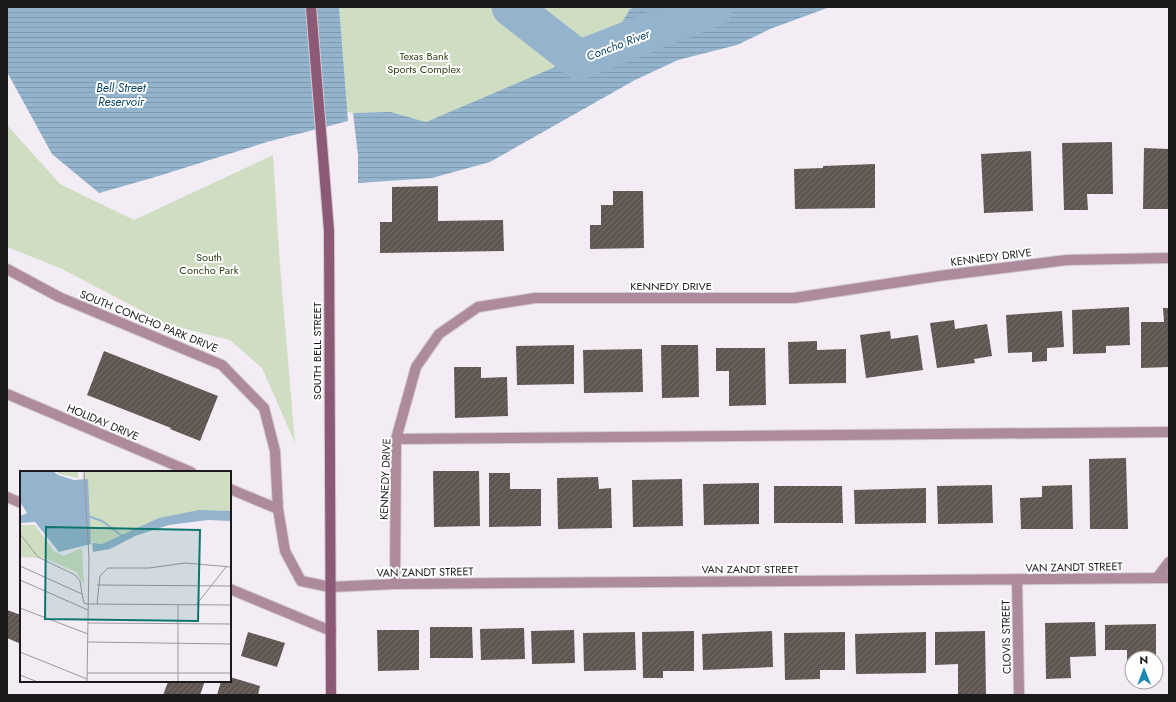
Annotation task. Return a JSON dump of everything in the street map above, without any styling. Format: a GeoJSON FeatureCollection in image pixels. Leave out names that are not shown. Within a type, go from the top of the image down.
{"type":"FeatureCollection","features":[{"type":"Feature","properties":{"kind":"main road","name":"SOUTH BELL STREET"},"geometry":{"type":"LineString","coordinates":[[311,7],[328,231],[331,695]]}},
{"type":"Feature","properties":{"kind":"street","name":"KENNEDY DRIVE"},"geometry":{"type":"LineString","coordinates":[[395,584],[396,439],[416,367],[439,334],[478,307],[535,298],[794,298],[938,276],[1067,260],[1169,258]]}},
{"type":"Feature","properties":{"kind":"street","name":"SOUTH CONCHO PARK DRIVE"},"geometry":{"type":"LineString","coordinates":[[7,269],[59,297],[222,364],[264,408],[275,451],[278,509]]}},
{"type":"Feature","properties":{"kind":"street","name":"HOLIDAY DRIVE"},"geometry":{"type":"LineString","coordinates":[[7,394],[188,471]]}},
{"type":"Feature","properties":{"kind":"street"},"geometry":{"type":"LineString","coordinates":[[396,439],[1169,432]]}},
{"type":"Feature","properties":{"kind":"street"},"geometry":{"type":"LineString","coordinates":[[231,489],[278,509],[285,550],[301,581],[330,588]]}},
{"type":"Feature","properties":{"kind":"street"},"geometry":{"type":"LineString","coordinates":[[7,497],[20,503]]}},
{"type":"Feature","properties":{"kind":"street"},"geometry":{"type":"LineString","coordinates":[[1157,578],[1169,562]]}},
{"type":"Feature","properties":{"kind":"street","name":"VAN ZANDT STREET"},"geometry":{"type":"LineString","coordinates":[[330,588],[395,584],[1169,578]]}},
{"type":"Feature","properties":{"kind":"street","name":"CLOVIS STREET"},"geometry":{"type":"LineString","coordinates":[[1017,579],[1019,695]]}},
{"type":"Feature","properties":{"kind":"street"},"geometry":{"type":"LineString","coordinates":[[231,589],[331,631]]}},
{"type":"Feature","properties":{"kind":"green space","name":"Texas Bank Sports Complex"},"geometry":{"type":"Polygon","coordinates":[[[284,7],[714,7],[426,122],[391,112],[353,113],[289,102],[284,7]]]}},
{"type":"Feature","properties":{"kind":"green space","name":"South Concho Park"},"geometry":{"type":"Polygon","coordinates":[[[7,125],[60,184],[134,220],[273,155],[280,266],[295,443],[262,368],[230,340],[169,325],[60,268],[7,247],[7,125]]]}},
{"type":"Feature","properties":{"kind":"water","name":"Bell Street Reservoir"},"geometry":{"type":"Polygon","coordinates":[[[7,7],[339,7],[348,121],[267,142],[99,193],[52,154],[7,72],[7,7]]]}},
{"type":"Feature","properties":{"kind":"water"},"geometry":{"type":"Polygon","coordinates":[[[636,7],[830,7],[770,29],[737,45],[678,60],[635,80],[490,162],[432,178],[358,183],[358,155],[353,113],[391,112],[426,122],[609,44],[630,9],[636,7]]]}},
{"type":"Feature","properties":{"kind":"building"},"geometry":{"type":"Polygon","coordinates":[[[1112,142],[1113,194],[1087,194],[1088,210],[1064,210],[1062,143],[1112,142]]]}},
{"type":"Feature","properties":{"kind":"building"},"geometry":{"type":"Polygon","coordinates":[[[1144,148],[1169,149],[1168,209],[1143,209],[1144,148]]]}},
{"type":"Feature","properties":{"kind":"building"},"geometry":{"type":"Polygon","coordinates":[[[1031,151],[1033,211],[984,213],[981,154],[1031,151]]]}},
{"type":"Feature","properties":{"kind":"building"},"geometry":{"type":"Polygon","coordinates":[[[875,164],[875,208],[795,209],[794,169],[823,168],[823,166],[875,164]]]}},
{"type":"Feature","properties":{"kind":"building"},"geometry":{"type":"Polygon","coordinates":[[[438,186],[438,221],[503,220],[504,251],[380,253],[380,222],[392,222],[392,187],[438,186]]]}},
{"type":"Feature","properties":{"kind":"building"},"geometry":{"type":"Polygon","coordinates":[[[613,191],[643,191],[644,248],[590,249],[590,225],[601,225],[601,205],[613,205],[613,191]]]}},
{"type":"Feature","properties":{"kind":"building"},"geometry":{"type":"Polygon","coordinates":[[[1129,307],[1130,345],[1106,346],[1106,353],[1073,354],[1072,310],[1129,307]]]}},
{"type":"Feature","properties":{"kind":"building"},"geometry":{"type":"Polygon","coordinates":[[[1163,308],[1169,308],[1169,367],[1141,368],[1141,322],[1164,322],[1163,308]]]}},
{"type":"Feature","properties":{"kind":"building"},"geometry":{"type":"Polygon","coordinates":[[[1062,311],[1064,347],[1047,348],[1047,361],[1032,362],[1032,352],[1008,353],[1006,315],[1062,311]]]}},
{"type":"Feature","properties":{"kind":"building"},"geometry":{"type":"Polygon","coordinates":[[[954,320],[955,329],[987,324],[992,356],[974,359],[975,363],[937,368],[930,323],[954,320]]]}},
{"type":"Feature","properties":{"kind":"building"},"geometry":{"type":"Polygon","coordinates":[[[890,331],[891,339],[918,335],[923,370],[866,378],[860,335],[890,331]]]}},
{"type":"Feature","properties":{"kind":"building"},"geometry":{"type":"Polygon","coordinates":[[[817,341],[817,350],[846,349],[846,383],[789,384],[788,342],[817,341]]]}},
{"type":"Feature","properties":{"kind":"building"},"geometry":{"type":"Polygon","coordinates":[[[574,345],[574,384],[517,385],[516,346],[574,345]]]}},
{"type":"Feature","properties":{"kind":"building"},"geometry":{"type":"Polygon","coordinates":[[[661,345],[698,345],[699,397],[662,398],[661,345]]]}},
{"type":"Feature","properties":{"kind":"building"},"geometry":{"type":"Polygon","coordinates":[[[716,348],[765,348],[766,405],[729,406],[729,371],[716,371],[716,348]]]}},
{"type":"Feature","properties":{"kind":"building"},"geometry":{"type":"Polygon","coordinates":[[[642,349],[643,392],[584,393],[583,350],[642,349]]]}},
{"type":"Feature","properties":{"kind":"building"},"geometry":{"type":"Polygon","coordinates":[[[104,351],[218,396],[200,441],[87,395],[104,351]]]}},
{"type":"Feature","properties":{"kind":"building"},"geometry":{"type":"Polygon","coordinates":[[[454,367],[481,367],[481,378],[507,377],[508,416],[455,418],[454,367]]]}},
{"type":"Feature","properties":{"kind":"building"},"geometry":{"type":"Polygon","coordinates":[[[1126,458],[1128,529],[1090,529],[1089,459],[1126,458]]]}},
{"type":"Feature","properties":{"kind":"building"},"geometry":{"type":"Polygon","coordinates":[[[433,471],[479,471],[480,526],[434,527],[433,471]]]}},
{"type":"Feature","properties":{"kind":"building"},"geometry":{"type":"Polygon","coordinates":[[[489,473],[510,473],[510,489],[541,489],[541,526],[489,527],[489,473]]]}},
{"type":"Feature","properties":{"kind":"building"},"geometry":{"type":"Polygon","coordinates":[[[598,477],[599,489],[611,488],[612,528],[558,529],[557,478],[598,477]]]}},
{"type":"Feature","properties":{"kind":"building"},"geometry":{"type":"Polygon","coordinates":[[[682,479],[683,526],[633,527],[632,480],[682,479]]]}},
{"type":"Feature","properties":{"kind":"building"},"geometry":{"type":"Polygon","coordinates":[[[759,483],[759,524],[704,525],[703,484],[759,483]]]}},
{"type":"Feature","properties":{"kind":"building"},"geometry":{"type":"Polygon","coordinates":[[[992,485],[993,523],[938,524],[937,486],[992,485]]]}},
{"type":"Feature","properties":{"kind":"building"},"geometry":{"type":"Polygon","coordinates":[[[1072,485],[1073,529],[1021,529],[1020,498],[1042,497],[1042,486],[1072,485]]]}},
{"type":"Feature","properties":{"kind":"building"},"geometry":{"type":"Polygon","coordinates":[[[774,486],[842,486],[843,523],[774,523],[774,486]]]}},
{"type":"Feature","properties":{"kind":"building"},"geometry":{"type":"Polygon","coordinates":[[[926,488],[926,523],[855,524],[854,490],[926,488]]]}},
{"type":"Feature","properties":{"kind":"building"},"geometry":{"type":"Polygon","coordinates":[[[7,610],[20,615],[20,644],[7,638],[7,610]]]}},
{"type":"Feature","properties":{"kind":"building"},"geometry":{"type":"Polygon","coordinates":[[[1095,622],[1096,656],[1070,657],[1071,678],[1046,679],[1045,623],[1095,622]]]}},
{"type":"Feature","properties":{"kind":"building"},"geometry":{"type":"Polygon","coordinates":[[[1156,624],[1156,650],[1105,650],[1105,625],[1156,624]]]}},
{"type":"Feature","properties":{"kind":"building"},"geometry":{"type":"Polygon","coordinates":[[[430,627],[472,627],[473,658],[430,658],[430,627]]]}},
{"type":"Feature","properties":{"kind":"building"},"geometry":{"type":"Polygon","coordinates":[[[524,628],[525,659],[481,660],[480,629],[524,628]]]}},
{"type":"Feature","properties":{"kind":"building"},"geometry":{"type":"Polygon","coordinates":[[[377,630],[419,630],[419,670],[378,671],[377,630]]]}},
{"type":"Feature","properties":{"kind":"building"},"geometry":{"type":"Polygon","coordinates":[[[574,630],[575,663],[532,664],[531,631],[574,630]]]}},
{"type":"Feature","properties":{"kind":"building"},"geometry":{"type":"Polygon","coordinates":[[[694,631],[694,671],[663,671],[663,678],[643,678],[642,632],[694,631]]]}},
{"type":"Feature","properties":{"kind":"building"},"geometry":{"type":"Polygon","coordinates":[[[772,631],[773,667],[703,670],[702,634],[772,631]]]}},
{"type":"Feature","properties":{"kind":"building"},"geometry":{"type":"Polygon","coordinates":[[[985,631],[986,695],[958,695],[958,664],[935,665],[935,632],[985,631]]]}},
{"type":"Feature","properties":{"kind":"building"},"geometry":{"type":"Polygon","coordinates":[[[248,632],[285,643],[277,667],[241,656],[248,632]]]}},
{"type":"Feature","properties":{"kind":"building"},"geometry":{"type":"Polygon","coordinates":[[[635,632],[636,670],[584,671],[583,633],[635,632]]]}},
{"type":"Feature","properties":{"kind":"building"},"geometry":{"type":"Polygon","coordinates":[[[845,632],[845,670],[820,670],[820,679],[785,680],[784,633],[845,632]]]}},
{"type":"Feature","properties":{"kind":"building"},"geometry":{"type":"Polygon","coordinates":[[[926,632],[926,673],[856,674],[855,634],[926,632]]]}},
{"type":"Feature","properties":{"kind":"building"},"geometry":{"type":"Polygon","coordinates":[[[231,677],[260,686],[258,695],[217,695],[221,682],[231,682],[231,677]]]}},
{"type":"Feature","properties":{"kind":"building"},"geometry":{"type":"Polygon","coordinates":[[[168,682],[205,682],[200,695],[163,695],[168,682]]]}},
{"type":"Feature","properties":{"kind":"waterway","name":"Concho River"},"geometry":{"type":"LineString","coordinates":[[511,7],[579,60],[714,7]]}}]}
